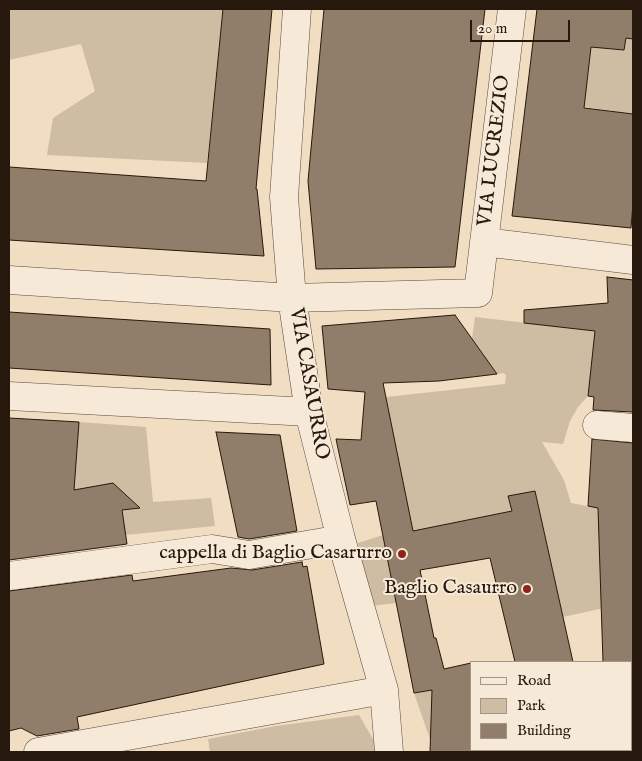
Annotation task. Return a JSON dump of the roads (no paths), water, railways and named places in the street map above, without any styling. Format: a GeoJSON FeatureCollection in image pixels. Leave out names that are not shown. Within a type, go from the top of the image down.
{"type":"FeatureCollection","features":[{"type":"Feature","properties":{"kind":"street","name":"VIA CASAURRO"},"geometry":{"type":"LineString","coordinates":[[297,9],[284,196],[292,298],[309,412],[341,539],[384,690],[389,752]]}},
{"type":"Feature","properties":{"kind":"street","name":"VIA LUCREZIO"},"geometry":{"type":"LineString","coordinates":[[292,298],[478,293],[512,9]]}},
{"type":"Feature","properties":{"kind":"street"},"geometry":{"type":"LineString","coordinates":[[484,242],[633,260]]}},
{"type":"Feature","properties":{"kind":"street"},"geometry":{"type":"LineString","coordinates":[[9,280],[292,298]]}},
{"type":"Feature","properties":{"kind":"street"},"geometry":{"type":"LineString","coordinates":[[9,396],[309,412]]}},
{"type":"Feature","properties":{"kind":"street"},"geometry":{"type":"LineString","coordinates":[[597,425],[633,428]]}},
{"type":"Feature","properties":{"kind":"street"},"geometry":{"type":"LineString","coordinates":[[9,576],[212,549],[249,555],[341,539]]}},
{"type":"Feature","properties":{"kind":"street"},"geometry":{"type":"LineString","coordinates":[[38,752],[384,690]]}},
{"type":"Feature","properties":{"kind":"place","name":"cappella di Baglio Casarurro"},"geometry":{"type":"Point","coordinates":[402,554]}},
{"type":"Feature","properties":{"kind":"place","name":"Baglio Casaurro"},"geometry":{"type":"Point","coordinates":[527,589]}}]}
